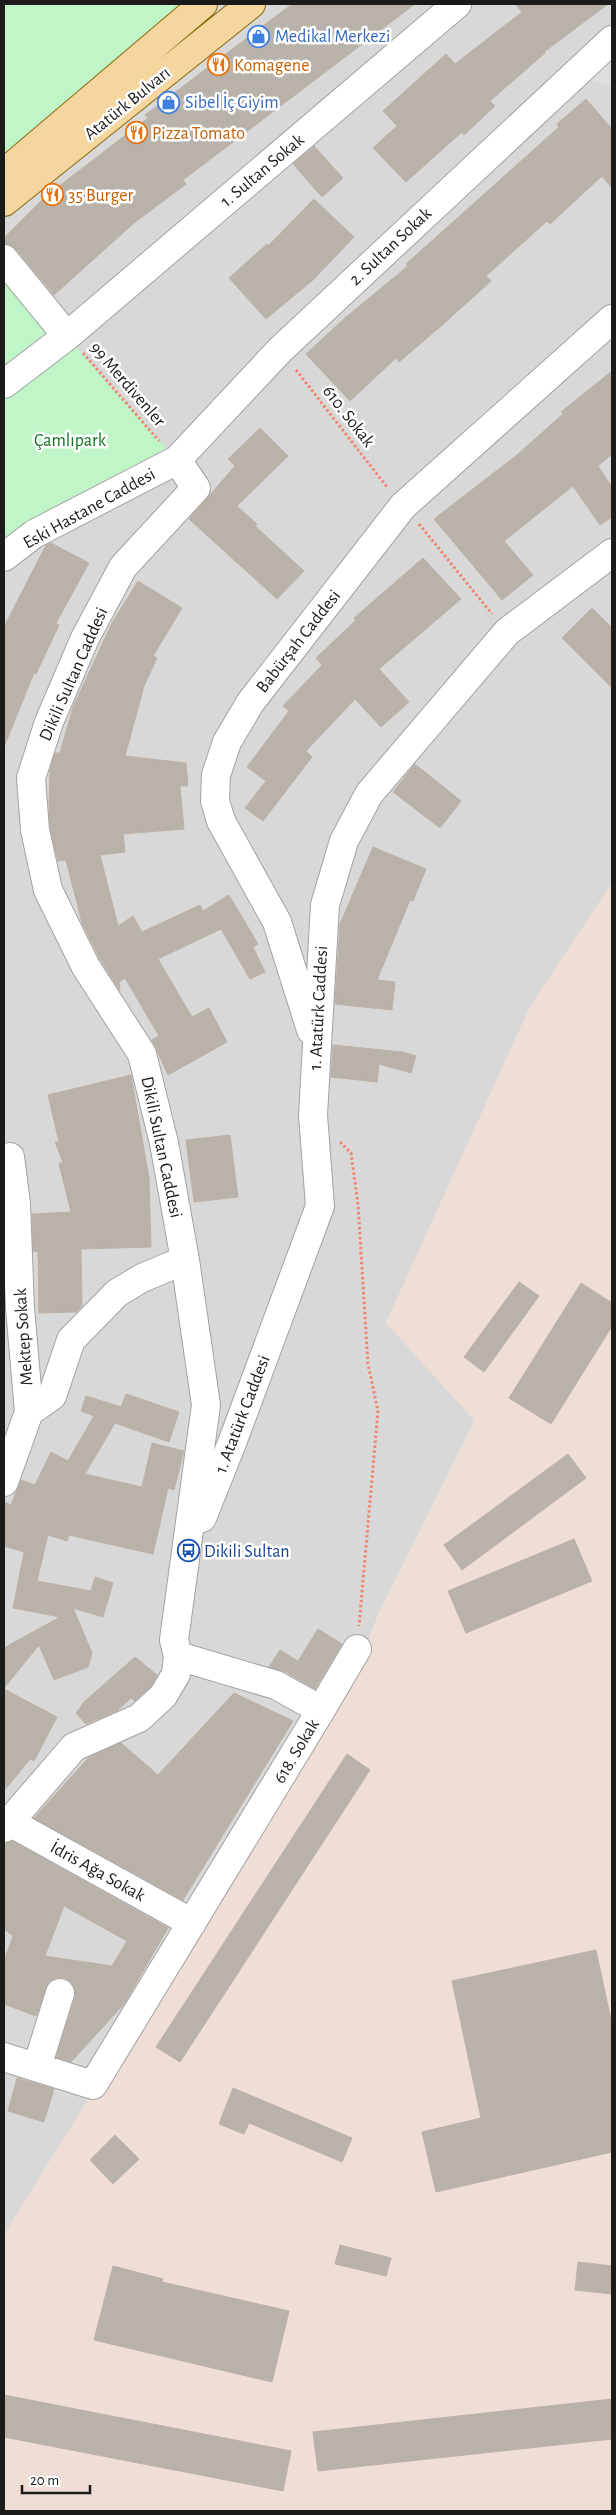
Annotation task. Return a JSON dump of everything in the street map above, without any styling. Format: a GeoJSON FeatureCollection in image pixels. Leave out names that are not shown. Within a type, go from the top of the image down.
{"type":"FeatureCollection","features":[{"type":"Feature","properties":{"kind":"main road","name":"Atatürk Bulvarı"},"geometry":{"type":"LineString","coordinates":[[4,173],[203,4]]}},
{"type":"Feature","properties":{"kind":"main road","name":"Atatürk Bulvarı"},"geometry":{"type":"LineString","coordinates":[[4,202],[251,4]]}},
{"type":"Feature","properties":{"kind":"street","name":"1. Sultan Sokak"},"geometry":{"type":"LineString","coordinates":[[4,384],[67,336],[457,4]]}},
{"type":"Feature","properties":{"kind":"street","name":"2. Sultan Sokak"},"geometry":{"type":"LineString","coordinates":[[169,452],[612,40]]}},
{"type":"Feature","properties":{"kind":"street"},"geometry":{"type":"LineString","coordinates":[[4,259],[67,336]]}},
{"type":"Feature","properties":{"kind":"street","name":"Babürşah Caddesi"},"geometry":{"type":"LineString","coordinates":[[316,1046],[277,922],[221,821],[215,801],[216,776],[227,742],[250,703],[403,506],[612,319]]}},
{"type":"Feature","properties":{"kind":"street","name":"Eski Hastane Caddesi"},"geometry":{"type":"LineString","coordinates":[[4,557],[34,534],[169,452]]}},
{"type":"Feature","properties":{"kind":"street","name":"Dikili Sultan Caddesi"},"geometry":{"type":"LineString","coordinates":[[5,1822],[74,1747],[139,1718],[163,1696],[176,1674],[178,1656],[174,1640],[188,1552],[206,1405],[185,1260],[164,1143],[142,1054],[86,967],[48,890],[35,830],[31,778],[49,722],[85,638],[123,567],[196,488],[169,452]]}},
{"type":"Feature","properties":{"kind":"street","name":"1. Atatürk Caddesi"},"geometry":{"type":"LineString","coordinates":[[188,1552],[232,1443],[320,1206],[313,1115],[325,905],[344,841],[369,794],[506,632],[612,553]]}},
{"type":"Feature","properties":{"kind":"street","name":"Mektep Sokak"},"geometry":{"type":"LineString","coordinates":[[4,1482],[29,1412],[20,1308],[16,1203],[10,1157]]}},
{"type":"Feature","properties":{"kind":"street"},"geometry":{"type":"LineString","coordinates":[[29,1412],[52,1396],[71,1340],[117,1293],[142,1278],[185,1260]]}},
{"type":"Feature","properties":{"kind":"street"},"geometry":{"type":"LineString","coordinates":[[321,1710],[357,1649]]}},
{"type":"Feature","properties":{"kind":"street","name":"618. Sokak"},"geometry":{"type":"LineString","coordinates":[[37,2067],[93,2085],[321,1710],[276,1685],[178,1656]]}},
{"type":"Feature","properties":{"kind":"street","name":"İdris Ağa Sokak"},"geometry":{"type":"LineString","coordinates":[[5,1822],[192,1923]]}},
{"type":"Feature","properties":{"kind":"street"},"geometry":{"type":"LineString","coordinates":[[4,2057],[37,2067],[60,1993]]}},
{"type":"Feature","properties":{"kind":"path","name":"99 Merdivenler"},"geometry":{"type":"LineString","coordinates":[[67,336],[169,452]]}},
{"type":"Feature","properties":{"kind":"path","name":"610. Sokak"},"geometry":{"type":"LineString","coordinates":[[294,368],[388,489]]}},
{"type":"Feature","properties":{"kind":"path"},"geometry":{"type":"LineString","coordinates":[[418,521],[498,622]]}},
{"type":"Feature","properties":{"kind":"path"},"geometry":{"type":"LineString","coordinates":[[313,1115],[352,1153],[358,1204],[368,1364],[378,1412],[357,1649]]}},
{"type":"Feature","properties":{"kind":"shaded area"},"geometry":{"type":"Polygon","coordinates":[[[4,4],[612,4],[612,883],[530,1007],[386,1323],[475,1420],[378,1615],[361,1659],[4,2235],[4,4]]]}},
{"type":"Feature","properties":{"kind":"shaded area"},"geometry":{"type":"Polygon","coordinates":[[[612,40],[612,87],[586,78],[612,40]]]}},
{"type":"Feature","properties":{"kind":"shaded area"},"geometry":{"type":"Polygon","coordinates":[[[612,883],[612,2511],[4,2511],[4,2235],[361,1659],[378,1615],[475,1421],[386,1323],[530,1007],[612,883]]]}},
{"type":"Feature","properties":{"kind":"green space"},"geometry":{"type":"Polygon","coordinates":[[[4,4],[203,4],[4,173],[4,4]]]}},
{"type":"Feature","properties":{"kind":"green space","name":"Çamlıpark"},"geometry":{"type":"Polygon","coordinates":[[[4,259],[67,336],[177,460],[4,557],[4,259]]]}},
{"type":"Feature","properties":{"kind":"building"},"geometry":{"type":"Polygon","coordinates":[[[292,4],[415,4],[183,180],[186,184],[134,223],[54,295],[16,249],[4,244],[4,238],[46,196],[148,118],[145,115],[292,4]]]}},
{"type":"Feature","properties":{"kind":"building"},"geometry":{"type":"Polygon","coordinates":[[[515,4],[608,4],[544,52],[490,101],[495,106],[464,135],[462,132],[406,182],[373,148],[397,126],[383,111],[446,54],[455,64],[522,12],[515,4]]]}},
{"type":"Feature","properties":{"kind":"building"},"geometry":{"type":"Polygon","coordinates":[[[586,99],[612,129],[612,188],[602,176],[550,224],[547,221],[486,276],[491,281],[440,327],[399,362],[396,358],[350,401],[306,354],[345,318],[408,266],[406,264],[559,127],[557,124],[586,99]]]}},
{"type":"Feature","properties":{"kind":"building"},"geometry":{"type":"Polygon","coordinates":[[[314,146],[343,178],[322,197],[293,164],[314,146]]]}},
{"type":"Feature","properties":{"kind":"building"},"geometry":{"type":"Polygon","coordinates":[[[314,199],[354,237],[313,280],[266,319],[229,278],[267,244],[268,246],[314,199]]]}},
{"type":"Feature","properties":{"kind":"building"},"geometry":{"type":"Polygon","coordinates":[[[612,371],[612,454],[598,466],[612,487],[612,517],[600,525],[573,486],[504,541],[533,575],[502,600],[434,519],[517,455],[563,414],[561,412],[612,371]]]}},
{"type":"Feature","properties":{"kind":"building"},"geometry":{"type":"Polygon","coordinates":[[[260,428],[288,456],[237,506],[257,524],[255,526],[304,571],[277,599],[189,519],[235,466],[228,459],[260,428]]]}},
{"type":"Feature","properties":{"kind":"building"},"geometry":{"type":"Polygon","coordinates":[[[51,543],[89,563],[56,623],[59,625],[36,674],[34,673],[4,747],[4,627],[46,545],[51,543]]]}},
{"type":"Feature","properties":{"kind":"building"},"geometry":{"type":"Polygon","coordinates":[[[423,558],[461,599],[379,669],[409,702],[381,727],[355,699],[306,751],[312,757],[263,821],[245,808],[266,781],[247,767],[289,711],[283,706],[322,665],[316,658],[356,620],[354,618],[423,558]]]}},
{"type":"Feature","properties":{"kind":"building"},"geometry":{"type":"Polygon","coordinates":[[[138,581],[182,608],[153,656],[157,658],[144,686],[125,756],[186,763],[188,786],[180,786],[184,829],[123,834],[125,852],[100,855],[118,926],[133,916],[142,932],[200,905],[203,911],[229,895],[258,944],[253,947],[265,972],[250,979],[221,929],[158,959],[192,1017],[209,1008],[227,1042],[168,1075],[152,1040],[159,1036],[125,978],[119,982],[120,991],[100,959],[82,923],[66,860],[58,861],[50,828],[50,770],[55,753],[60,753],[73,707],[112,623],[138,581]]]}},
{"type":"Feature","properties":{"kind":"building"},"geometry":{"type":"Polygon","coordinates":[[[592,608],[612,628],[612,688],[562,638],[592,608]]]}},
{"type":"Feature","properties":{"kind":"building"},"geometry":{"type":"Polygon","coordinates":[[[415,764],[461,801],[440,828],[393,792],[415,764]]]}},
{"type":"Feature","properties":{"kind":"building"},"geometry":{"type":"Polygon","coordinates":[[[373,847],[426,869],[413,901],[410,900],[377,980],[395,982],[392,1010],[335,1004],[340,924],[373,847]]]}},
{"type":"Feature","properties":{"kind":"building"},"geometry":{"type":"Polygon","coordinates":[[[333,1045],[402,1052],[416,1056],[411,1073],[379,1064],[377,1082],[331,1077],[333,1045]]]}},
{"type":"Feature","properties":{"kind":"building"},"geometry":{"type":"Polygon","coordinates":[[[131,1075],[149,1178],[151,1247],[81,1249],[82,1306],[76,1312],[39,1313],[38,1251],[33,1252],[32,1214],[71,1212],[59,1164],[63,1162],[55,1142],[59,1142],[48,1095],[131,1075]]]}},
{"type":"Feature","properties":{"kind":"building"},"geometry":{"type":"Polygon","coordinates":[[[230,1135],[238,1197],[194,1202],[186,1140],[230,1135]]]}},
{"type":"Feature","properties":{"kind":"building"},"geometry":{"type":"Polygon","coordinates":[[[519,1282],[539,1296],[484,1372],[464,1357],[519,1282]]]}},
{"type":"Feature","properties":{"kind":"building"},"geometry":{"type":"Polygon","coordinates":[[[581,1283],[612,1303],[612,1326],[551,1424],[509,1398],[581,1283]]]}},
{"type":"Feature","properties":{"kind":"building"},"geometry":{"type":"Polygon","coordinates":[[[126,1394],[179,1412],[169,1442],[115,1423],[85,1474],[142,1487],[152,1443],[184,1451],[174,1490],[168,1488],[153,1554],[69,1535],[67,1541],[48,1535],[37,1581],[91,1591],[95,1577],[113,1583],[103,1617],[73,1608],[92,1653],[88,1667],[54,1680],[39,1645],[4,1688],[4,1648],[60,1617],[13,1608],[24,1552],[4,1546],[4,1502],[11,1505],[21,1480],[35,1485],[51,1452],[68,1461],[94,1416],[81,1411],[86,1396],[121,1407],[126,1394]]]}},
{"type":"Feature","properties":{"kind":"building"},"geometry":{"type":"Polygon","coordinates":[[[568,1454],[586,1478],[462,1570],[444,1545],[568,1454]]]}},
{"type":"Feature","properties":{"kind":"building"},"geometry":{"type":"Polygon","coordinates":[[[574,1539],[592,1581],[466,1633],[448,1591],[574,1539]]]}},
{"type":"Feature","properties":{"kind":"building"},"geometry":{"type":"Polygon","coordinates":[[[318,1629],[342,1644],[315,1689],[284,1671],[269,1667],[280,1650],[298,1661],[318,1629]]]}},
{"type":"Feature","properties":{"kind":"building"},"geometry":{"type":"Polygon","coordinates":[[[135,1657],[157,1675],[151,1686],[135,1701],[131,1698],[117,1711],[86,1724],[76,1713],[84,1702],[135,1657]]]}},
{"type":"Feature","properties":{"kind":"building"},"geometry":{"type":"Polygon","coordinates":[[[4,1689],[57,1717],[34,1761],[30,1759],[4,1791],[4,1689]]]}},
{"type":"Feature","properties":{"kind":"building"},"geometry":{"type":"Polygon","coordinates":[[[234,1693],[293,1721],[183,1900],[34,1818],[89,1757],[121,1743],[158,1775],[234,1693]]]}},
{"type":"Feature","properties":{"kind":"building"},"geometry":{"type":"Polygon","coordinates":[[[347,1754],[370,1770],[180,2062],[156,2047],[347,1754]]]}},
{"type":"Feature","properties":{"kind":"building"},"geometry":{"type":"Polygon","coordinates":[[[12,1841],[168,1928],[124,2004],[71,2062],[56,2057],[75,1998],[75,1989],[71,1982],[65,1978],[57,1978],[49,1982],[36,2016],[4,2004],[4,1961],[13,1936],[4,1929],[4,1843],[12,1841]],[[64,1906],[45,1956],[112,1966],[127,1941],[64,1906]]]}},
{"type":"Feature","properties":{"kind":"building"},"geometry":{"type":"Polygon","coordinates":[[[596,1950],[612,2025],[612,2152],[436,2192],[422,2132],[481,2118],[452,1981],[596,1950]]]}},
{"type":"Feature","properties":{"kind":"building"},"geometry":{"type":"Polygon","coordinates":[[[17,2078],[54,2089],[44,2122],[8,2111],[17,2078]]]}},
{"type":"Feature","properties":{"kind":"building"},"geometry":{"type":"Polygon","coordinates":[[[233,2088],[352,2138],[342,2162],[249,2123],[244,2134],[219,2124],[233,2088]]]}},
{"type":"Feature","properties":{"kind":"building"},"geometry":{"type":"Polygon","coordinates":[[[115,2135],[139,2159],[113,2184],[90,2160],[115,2135]]]}},
{"type":"Feature","properties":{"kind":"building"},"geometry":{"type":"Polygon","coordinates":[[[340,2245],[391,2258],[386,2276],[335,2264],[340,2245]]]}},
{"type":"Feature","properties":{"kind":"building"},"geometry":{"type":"Polygon","coordinates":[[[578,2262],[612,2266],[612,2294],[575,2290],[578,2262]]]}},
{"type":"Feature","properties":{"kind":"building"},"geometry":{"type":"Polygon","coordinates":[[[113,2266],[163,2279],[162,2282],[289,2311],[272,2382],[94,2340],[113,2266]]]}},
{"type":"Feature","properties":{"kind":"building"},"geometry":{"type":"Polygon","coordinates":[[[4,2395],[291,2451],[283,2491],[4,2437],[4,2395]]]}},
{"type":"Feature","properties":{"kind":"building"},"geometry":{"type":"Polygon","coordinates":[[[612,2399],[612,2439],[318,2471],[313,2432],[612,2399]]]}},
{"type":"Feature","properties":{"kind":"place","name":"Medikal Merkezi"},"geometry":{"type":"Point","coordinates":[259,36]}},
{"type":"Feature","properties":{"kind":"place","name":"Komagene"},"geometry":{"type":"Point","coordinates":[218,65]}},
{"type":"Feature","properties":{"kind":"place","name":"Sibel İç Giyim"},"geometry":{"type":"Point","coordinates":[169,102]}},
{"type":"Feature","properties":{"kind":"place","name":"Pizza Tomato"},"geometry":{"type":"Point","coordinates":[136,133]}},
{"type":"Feature","properties":{"kind":"place","name":"35 Burger"},"geometry":{"type":"Point","coordinates":[52,195]}},
{"type":"Feature","properties":{"kind":"place","name":"Dikili Sultan"},"geometry":{"type":"Point","coordinates":[188,1551]}}]}
